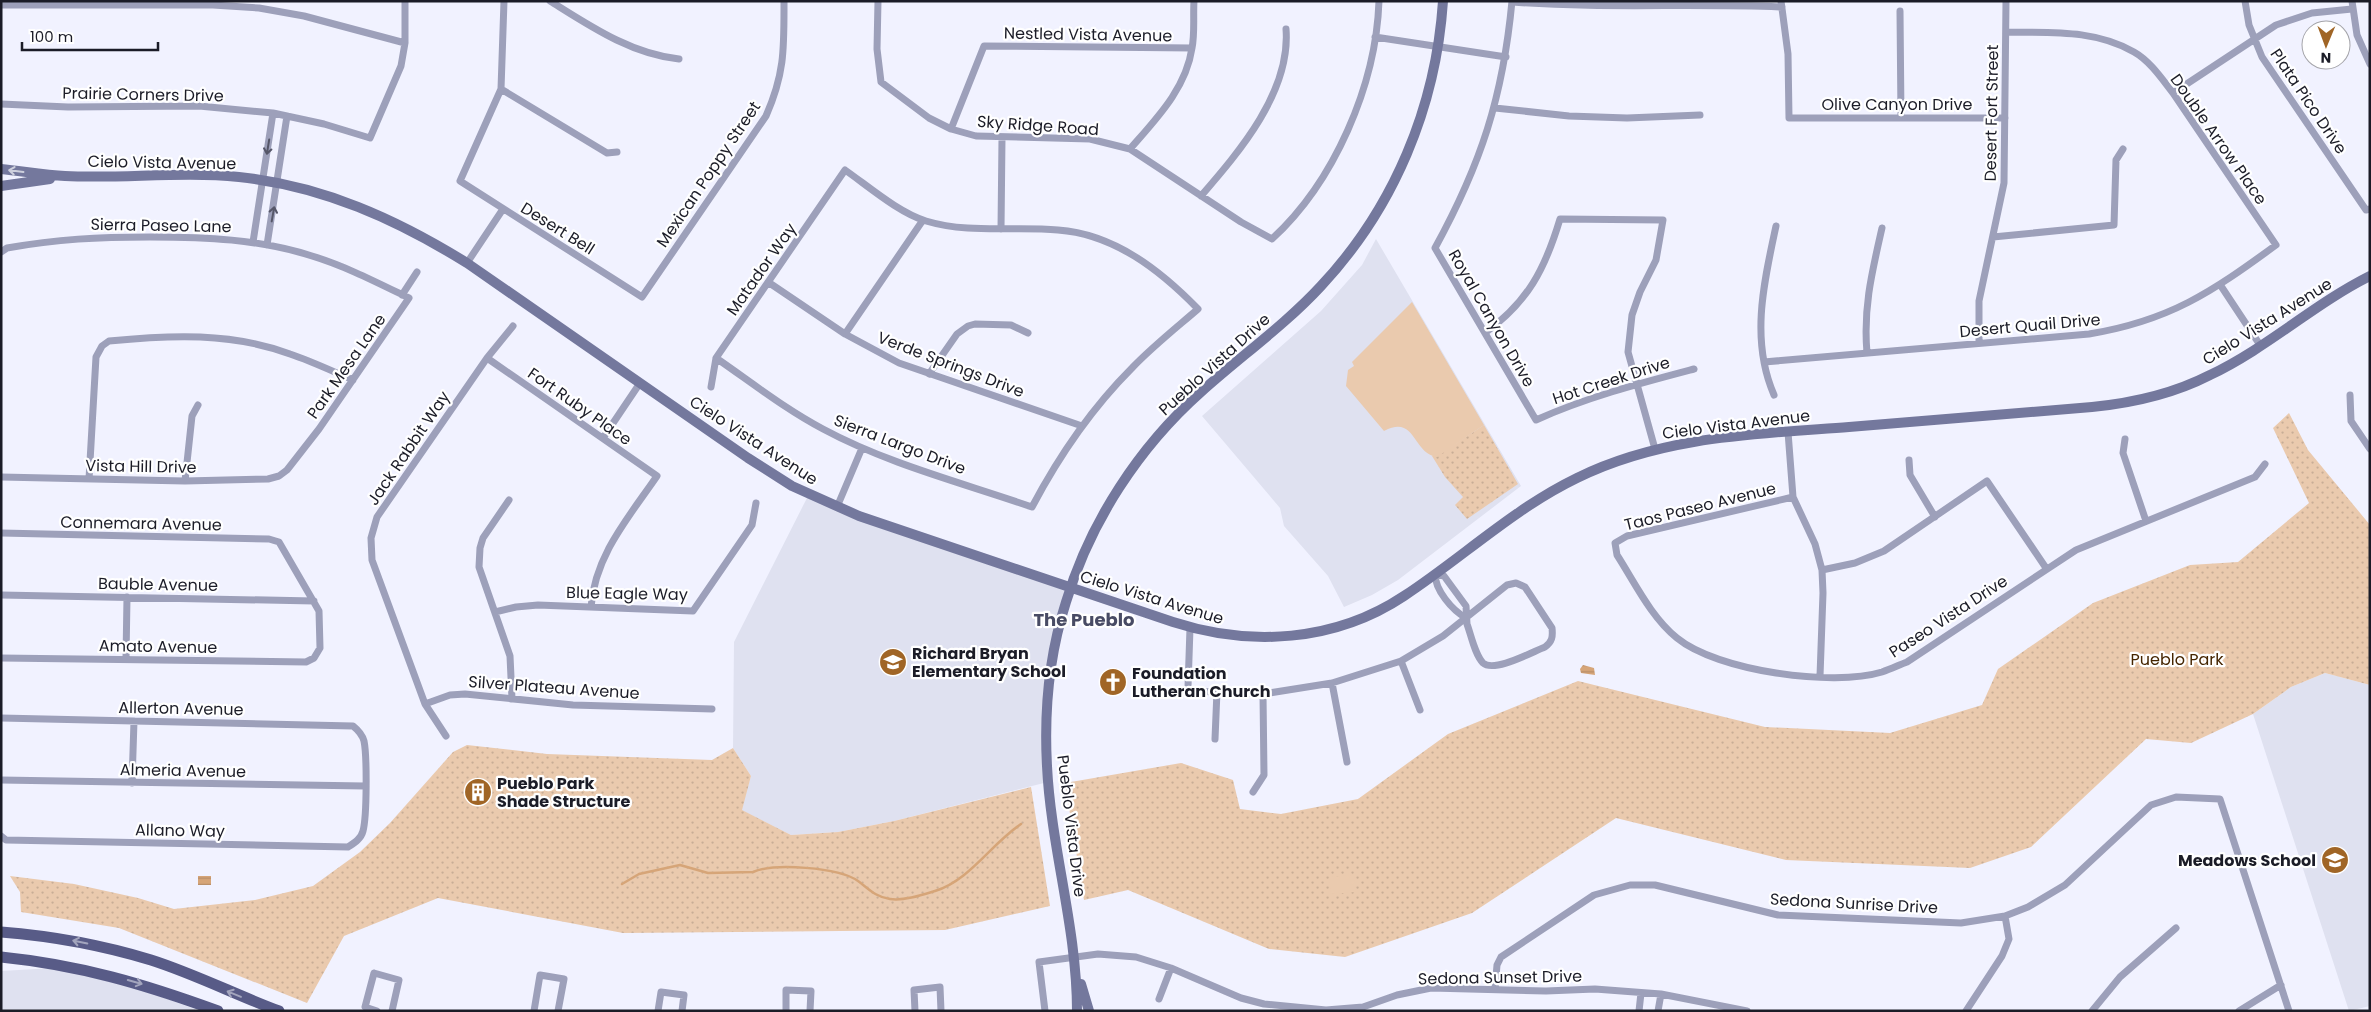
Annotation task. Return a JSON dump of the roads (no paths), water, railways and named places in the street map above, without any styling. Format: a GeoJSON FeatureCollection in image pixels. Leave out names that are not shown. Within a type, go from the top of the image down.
{"type":"FeatureCollection","features":[{"type":"Feature","properties":{"kind":"main road"},"geometry":{"type":"LineString","coordinates":[[1,932],[75,941],[123,952],[153,961],[279,1011]]}},
{"type":"Feature","properties":{"kind":"main road"},"geometry":{"type":"LineString","coordinates":[[1,957],[48,962],[98,972],[144,984],[218,1011]]}},
{"type":"Feature","properties":{"kind":"street"},"geometry":{"type":"LineString","coordinates":[[1,5],[213,4],[304,16],[357,28],[405,43],[405,1]]}},
{"type":"Feature","properties":{"kind":"street"},"geometry":{"type":"LineString","coordinates":[[504,1],[501,89],[607,153],[617,152]]}},
{"type":"Feature","properties":{"kind":"street"},"geometry":{"type":"LineString","coordinates":[[550,1],[610,39],[665,57],[679,59]]}},
{"type":"Feature","properties":{"kind":"street","name":"Mexican Poppy Street"},"geometry":{"type":"LineString","coordinates":[[642,297],[766,116],[778,90],[784,60],[784,1]]}},
{"type":"Feature","properties":{"kind":"street","name":"Sky Ridge Road"},"geometry":{"type":"LineString","coordinates":[[878,1],[877,49],[881,82],[929,118],[951,129],[976,136],[1090,139],[1130,149],[1201,196],[1272,239],[1308,200],[1336,154],[1364,85],[1375,37]]}},
{"type":"Feature","properties":{"kind":"street"},"geometry":{"type":"LineString","coordinates":[[1130,149],[1165,108],[1181,84],[1192,48],[1194,1]]}},
{"type":"Feature","properties":{"kind":"street"},"geometry":{"type":"LineString","coordinates":[[1379,1],[1375,37],[1506,58]]}},
{"type":"Feature","properties":{"kind":"street","name":"Pueblo Vista Drive"},"geometry":{"type":"LineString","coordinates":[[1077,1011],[1075,956],[1049,787],[1046,741],[1050,669],[1070,588],[1084,552],[1105,511],[1147,448],[1201,392],[1307,301],[1339,266],[1363,234],[1382,204],[1410,148],[1431,83],[1438,47],[1443,1]]}},
{"type":"Feature","properties":{"kind":"street","name":"Desert Fort Street"},"geometry":{"type":"LineString","coordinates":[[1979,344],[1978,301],[2004,183],[2006,1]]}},
{"type":"Feature","properties":{"kind":"street","name":"Plata Pico Drive"},"geometry":{"type":"LineString","coordinates":[[2244,1],[2254,39],[2262,57],[2368,210]]}},
{"type":"Feature","properties":{"kind":"street"},"geometry":{"type":"LineString","coordinates":[[1512,2],[1569,7],[1623,4],[1781,4]]}},
{"type":"Feature","properties":{"kind":"street","name":"Royal Canyon Drive"},"geometry":{"type":"LineString","coordinates":[[1512,2],[1506,58],[1495,108],[1481,152],[1460,203],[1435,248],[1536,420]]}},
{"type":"Feature","properties":{"kind":"street","name":"Olive Canyon Drive"},"geometry":{"type":"LineString","coordinates":[[1781,4],[1788,54],[1789,118],[2005,118]]}},
{"type":"Feature","properties":{"kind":"street"},"geometry":{"type":"LineString","coordinates":[[2173,93],[2254,39],[2290,19],[2352,5],[2357,35],[2370,64]]}},
{"type":"Feature","properties":{"kind":"street"},"geometry":{"type":"LineString","coordinates":[[1900,11],[1901,118]]}},
{"type":"Feature","properties":{"kind":"street"},"geometry":{"type":"LineString","coordinates":[[1201,196],[1239,152],[1255,127],[1273,92],[1282,68],[1287,39],[1286,29]]}},
{"type":"Feature","properties":{"kind":"street","name":"Double Arrow Place"},"geometry":{"type":"LineString","coordinates":[[2006,32],[2081,33],[2102,38],[2135,52],[2155,70],[2173,93],[2276,245]]}},
{"type":"Feature","properties":{"kind":"street","name":"Prairie Corners Drive"},"geometry":{"type":"LineString","coordinates":[[1,104],[68,107],[199,106],[274,113],[324,124],[370,138],[394,88],[401,66],[405,43]]}},
{"type":"Feature","properties":{"kind":"street","name":"Nestled Vista Avenue"},"geometry":{"type":"LineString","coordinates":[[951,129],[984,46],[1192,48]]}},
{"type":"Feature","properties":{"kind":"street","name":"Desert Bell"},"geometry":{"type":"LineString","coordinates":[[501,89],[460,181],[642,297]]}},
{"type":"Feature","properties":{"kind":"street"},"geometry":{"type":"LineString","coordinates":[[1495,108],[1598,117],[1700,115]]}},
{"type":"Feature","properties":{"kind":"street"},"geometry":{"type":"LineString","coordinates":[[253,242],[274,113]]}},
{"type":"Feature","properties":{"kind":"street"},"geometry":{"type":"LineString","coordinates":[[267,245],[287,116]]}},
{"type":"Feature","properties":{"kind":"street"},"geometry":{"type":"LineString","coordinates":[[1001,229],[1002,138]]}},
{"type":"Feature","properties":{"kind":"street"},"geometry":{"type":"LineString","coordinates":[[1993,237],[2114,225],[2116,160],[2123,149]]}},
{"type":"Feature","properties":{"kind":"street","name":"Cielo Vista Avenue"},"geometry":{"type":"LineString","coordinates":[[1,169],[66,176],[195,175],[263,181],[278,183],[341,200],[376,213],[419,234],[467,263],[748,458],[792,486],[837,507],[1190,628],[1223,635],[1250,637],[1284,637],[1324,630],[1387,606],[1435,574],[1494,529],[1550,492],[1606,465],[1655,449],[1698,440],[2133,402],[2172,391],[2210,376],[2338,294],[2370,276]]}},
{"type":"Feature","properties":{"kind":"street","name":"Matador Way"},"geometry":{"type":"LineString","coordinates":[[711,387],[716,358],[845,170],[907,212],[923,220]]}},
{"type":"Feature","properties":{"kind":"street","name":"Cielo Vista Avenue"},"geometry":{"type":"LineString","coordinates":[[1,186],[66,176]]}},
{"type":"Feature","properties":{"kind":"street"},"geometry":{"type":"LineString","coordinates":[[467,263],[502,209]]}},
{"type":"Feature","properties":{"kind":"street"},"geometry":{"type":"LineString","coordinates":[[1485,333],[1506,318],[1524,298],[1536,280],[1551,250],[1560,219],[1663,220],[1656,260],[1632,315],[1628,352],[1655,449]]}},
{"type":"Feature","properties":{"kind":"street"},"geometry":{"type":"LineString","coordinates":[[845,334],[923,220],[954,228],[1057,230],[1083,233],[1106,241],[1175,285],[1198,309],[1133,366],[1082,426]]}},
{"type":"Feature","properties":{"kind":"street"},"geometry":{"type":"LineString","coordinates":[[1774,395],[1768,381],[1764,362],[1760,321],[1761,293],[1776,226]]}},
{"type":"Feature","properties":{"kind":"street"},"geometry":{"type":"LineString","coordinates":[[1867,353],[1865,327],[1866,299],[1882,228]]}},
{"type":"Feature","properties":{"kind":"street","name":"Sierra Paseo Lane"},"geometry":{"type":"LineString","coordinates":[[1,252],[7,248],[83,237],[210,237],[253,242],[311,256],[342,267],[402,295]]}},
{"type":"Feature","properties":{"kind":"street","name":"Desert Quail Drive"},"geometry":{"type":"LineString","coordinates":[[1764,362],[2089,334],[2121,329],[2155,318],[2221,286],[2276,245]]}},
{"type":"Feature","properties":{"kind":"street","name":"Park Mesa Lane"},"geometry":{"type":"LineString","coordinates":[[279,476],[319,430],[409,298],[402,295],[417,272]]}},
{"type":"Feature","properties":{"kind":"street","name":"Verde Springs Drive"},"geometry":{"type":"LineString","coordinates":[[768,282],[845,334],[899,363],[1082,426]]}},
{"type":"Feature","properties":{"kind":"street"},"geometry":{"type":"LineString","coordinates":[[2221,286],[2260,345]]}},
{"type":"Feature","properties":{"kind":"street"},"geometry":{"type":"LineString","coordinates":[[929,374],[957,334],[968,326],[975,324],[1011,325],[1028,333]]}},
{"type":"Feature","properties":{"kind":"street","name":"Jack Rabbit Way"},"geometry":{"type":"LineString","coordinates":[[446,736],[425,704],[372,560],[371,538],[378,517],[487,358],[513,326]]}},
{"type":"Feature","properties":{"kind":"street"},"geometry":{"type":"LineString","coordinates":[[89,479],[96,357],[102,346],[109,341],[192,335],[244,341],[289,353],[353,380]]}},
{"type":"Feature","properties":{"kind":"street","name":"Fort Ruby Place"},"geometry":{"type":"LineString","coordinates":[[487,358],[657,476],[607,548],[598,567],[590,607]]}},
{"type":"Feature","properties":{"kind":"street","name":"Sierra Largo Drive"},"geometry":{"type":"LineString","coordinates":[[716,358],[808,420],[862,448],[1032,507],[1049,475],[1082,426]]}},
{"type":"Feature","properties":{"kind":"street","name":"Hot Creek Drive"},"geometry":{"type":"LineString","coordinates":[[1536,420],[1561,409],[1637,384],[1694,369]]}},
{"type":"Feature","properties":{"kind":"street"},"geometry":{"type":"LineString","coordinates":[[603,438],[640,383]]}},
{"type":"Feature","properties":{"kind":"street"},"geometry":{"type":"LineString","coordinates":[[2350,395],[2351,421],[2370,449]]}},
{"type":"Feature","properties":{"kind":"street"},"geometry":{"type":"LineString","coordinates":[[186,481],[192,416],[198,404]]}},
{"type":"Feature","properties":{"kind":"street"},"geometry":{"type":"LineString","coordinates":[[1788,432],[1793,497],[1815,544],[1822,570],[1820,676]]}},
{"type":"Feature","properties":{"kind":"street"},"geometry":{"type":"LineString","coordinates":[[2125,439],[2123,453],[2146,521]]}},
{"type":"Feature","properties":{"kind":"street"},"geometry":{"type":"LineString","coordinates":[[837,507],[862,448]]}},
{"type":"Feature","properties":{"kind":"street"},"geometry":{"type":"LineString","coordinates":[[1909,460],[1910,475],[1935,516]]}},
{"type":"Feature","properties":{"kind":"street","name":"Paseo Vista Drive"},"geometry":{"type":"LineString","coordinates":[[1615,544],[1617,555],[1660,621],[1677,638],[1697,652],[1720,661],[1763,672],[1851,677],[1881,672],[1907,662],[2046,568],[2076,550],[2255,477],[2265,464]]}},
{"type":"Feature","properties":{"kind":"street","name":"Vista Hill Drive"},"geometry":{"type":"LineString","coordinates":[[1,477],[186,481],[268,479],[279,476]]}},
{"type":"Feature","properties":{"kind":"street"},"geometry":{"type":"LineString","coordinates":[[1822,570],[1855,564],[1884,551],[1988,481],[2046,568]]}},
{"type":"Feature","properties":{"kind":"street","name":"Taos Paseo Avenue"},"geometry":{"type":"LineString","coordinates":[[1615,544],[1627,536],[1793,497]]}},
{"type":"Feature","properties":{"kind":"street"},"geometry":{"type":"LineString","coordinates":[[509,500],[483,538],[480,548],[479,567],[510,656],[512,699]]}},
{"type":"Feature","properties":{"kind":"street","name":"Blue Eagle Way"},"geometry":{"type":"LineString","coordinates":[[495,612],[516,607],[538,605],[693,611],[752,525],[756,503]]}},
{"type":"Feature","properties":{"kind":"street","name":"Connemara Avenue"},"geometry":{"type":"LineString","coordinates":[[2,534],[269,539],[279,542],[314,601]]}},
{"type":"Feature","properties":{"kind":"street"},"geometry":{"type":"LineString","coordinates":[[1190,628],[1188,687],[1193,691],[1263,694],[1332,683],[1401,661],[1443,636],[1466,618],[1507,585],[1516,583],[1525,587],[1552,628],[1552,639],[1545,647],[1497,667],[1488,667],[1482,662],[1466,618],[1466,606],[1444,576],[1435,574],[1435,583],[1456,612],[1466,618]]}},
{"type":"Feature","properties":{"kind":"street"},"geometry":{"type":"LineString","coordinates":[[1446,598],[1455,591]]}},
{"type":"Feature","properties":{"kind":"street","name":"Bauble Avenue"},"geometry":{"type":"LineString","coordinates":[[1,594],[314,601]]}},
{"type":"Feature","properties":{"kind":"street"},"geometry":{"type":"LineString","coordinates":[[126,658],[127,597]]}},
{"type":"Feature","properties":{"kind":"street","name":"Amato Avenue"},"geometry":{"type":"LineString","coordinates":[[1,658],[126,658],[306,662],[314,658],[320,648],[319,611],[314,601]]}},
{"type":"Feature","properties":{"kind":"street"},"geometry":{"type":"LineString","coordinates":[[1401,661],[1420,710]]}},
{"type":"Feature","properties":{"kind":"street"},"geometry":{"type":"LineString","coordinates":[[1332,683],[1347,762]]}},
{"type":"Feature","properties":{"kind":"street"},"geometry":{"type":"LineString","coordinates":[[1216,739],[1217,691]]}},
{"type":"Feature","properties":{"kind":"street","name":"Silver Plateau Avenue"},"geometry":{"type":"LineString","coordinates":[[425,704],[450,695],[465,694],[573,706],[712,709]]}},
{"type":"Feature","properties":{"kind":"street"},"geometry":{"type":"LineString","coordinates":[[1253,792],[1264,775],[1263,694]]}},
{"type":"Feature","properties":{"kind":"street","name":"Allerton Avenue"},"geometry":{"type":"LineString","coordinates":[[1,718],[353,726],[359,730],[364,742],[365,786]]}},
{"type":"Feature","properties":{"kind":"street"},"geometry":{"type":"LineString","coordinates":[[132,782],[134,722]]}},
{"type":"Feature","properties":{"kind":"street","name":"Almeria Avenue"},"geometry":{"type":"LineString","coordinates":[[1,780],[365,786]]}},
{"type":"Feature","properties":{"kind":"street","name":"Allano Way"},"geometry":{"type":"LineString","coordinates":[[1,836],[6,840],[348,847],[357,841],[363,832],[365,786]]}},
{"type":"Feature","properties":{"kind":"street","name":"Sedona Sunrise Drive"},"geometry":{"type":"LineString","coordinates":[[1495,989],[1497,965],[1501,957],[1594,896],[1630,885],[1655,885],[1778,915],[1961,923],[2005,916],[2028,907],[2065,885],[2150,805],[2176,797],[2220,799],[2281,985]]}},
{"type":"Feature","properties":{"kind":"street"},"geometry":{"type":"LineString","coordinates":[[1966,1011],[2002,956],[2009,939],[2005,916]]}},
{"type":"Feature","properties":{"kind":"street"},"geometry":{"type":"LineString","coordinates":[[2092,1011],[2120,977],[2176,928]]}},
{"type":"Feature","properties":{"kind":"street","name":"Sedona Sunset Drive"},"geometry":{"type":"LineString","coordinates":[[1045,1011],[1039,962],[1098,954],[1127,955],[1171,968],[1242,998],[1264,1004],[1326,1010],[1363,1007],[1397,995],[1431,988],[1595,989],[1641,992],[1661,994],[1747,1011]]}},
{"type":"Feature","properties":{"kind":"street"},"geometry":{"type":"LineString","coordinates":[[1159,999],[1171,968]]}},
{"type":"Feature","properties":{"kind":"street"},"geometry":{"type":"LineString","coordinates":[[377,1011],[365,1007],[374,973],[399,980],[392,1011]]}},
{"type":"Feature","properties":{"kind":"street","name":"Pueblo Vista Drive"},"geometry":{"type":"LineString","coordinates":[[1077,974],[1089,1011]]}},
{"type":"Feature","properties":{"kind":"street"},"geometry":{"type":"LineString","coordinates":[[534,1011],[540,975],[564,979],[558,1011]]}},
{"type":"Feature","properties":{"kind":"street"},"geometry":{"type":"LineString","coordinates":[[2239,1011],[2281,985],[2289,1011]]}},
{"type":"Feature","properties":{"kind":"street"},"geometry":{"type":"LineString","coordinates":[[915,1011],[914,990],[940,987],[941,1011]]}},
{"type":"Feature","properties":{"kind":"street"},"geometry":{"type":"LineString","coordinates":[[786,1011],[786,990],[811,991],[810,1011]]}},
{"type":"Feature","properties":{"kind":"street"},"geometry":{"type":"LineString","coordinates":[[658,1011],[661,992],[684,995],[682,1011]]}},
{"type":"Feature","properties":{"kind":"street"},"geometry":{"type":"LineString","coordinates":[[1639,1011],[1641,992]]}},
{"type":"Feature","properties":{"kind":"street"},"geometry":{"type":"LineString","coordinates":[[1658,1011],[1661,994]]}},
{"type":"Feature","properties":{"kind":"waterway"},"geometry":{"type":"LineString","coordinates":[[622,884],[639,874],[680,865],[708,873],[753,872],[763,869],[790,867],[836,872],[849,876],[885,898],[907,898],[935,891],[959,879],[1021,824]]}},
{"type":"Feature","properties":{"kind":"place","name":"Richard Bryan Elementary School"},"geometry":{"type":"Point","coordinates":[893,662]}},
{"type":"Feature","properties":{"kind":"place","name":"Foundation Lutheran Church"},"geometry":{"type":"Point","coordinates":[1113,682]}},
{"type":"Feature","properties":{"kind":"place","name":"Pueblo Park Shade Structure"},"geometry":{"type":"Point","coordinates":[478,792]}},
{"type":"Feature","properties":{"kind":"place","name":"Meadows School"},"geometry":{"type":"Point","coordinates":[2335,860]}},
{"type":"Feature","properties":{"kind":"district","name":"The Pueblo"},"geometry":{"type":"Point","coordinates":[1084,620]}},
{"type":"Feature","properties":{"kind":"park label","name":"Pueblo Park"},"geometry":{"type":"Point","coordinates":[2177,659]}}]}
